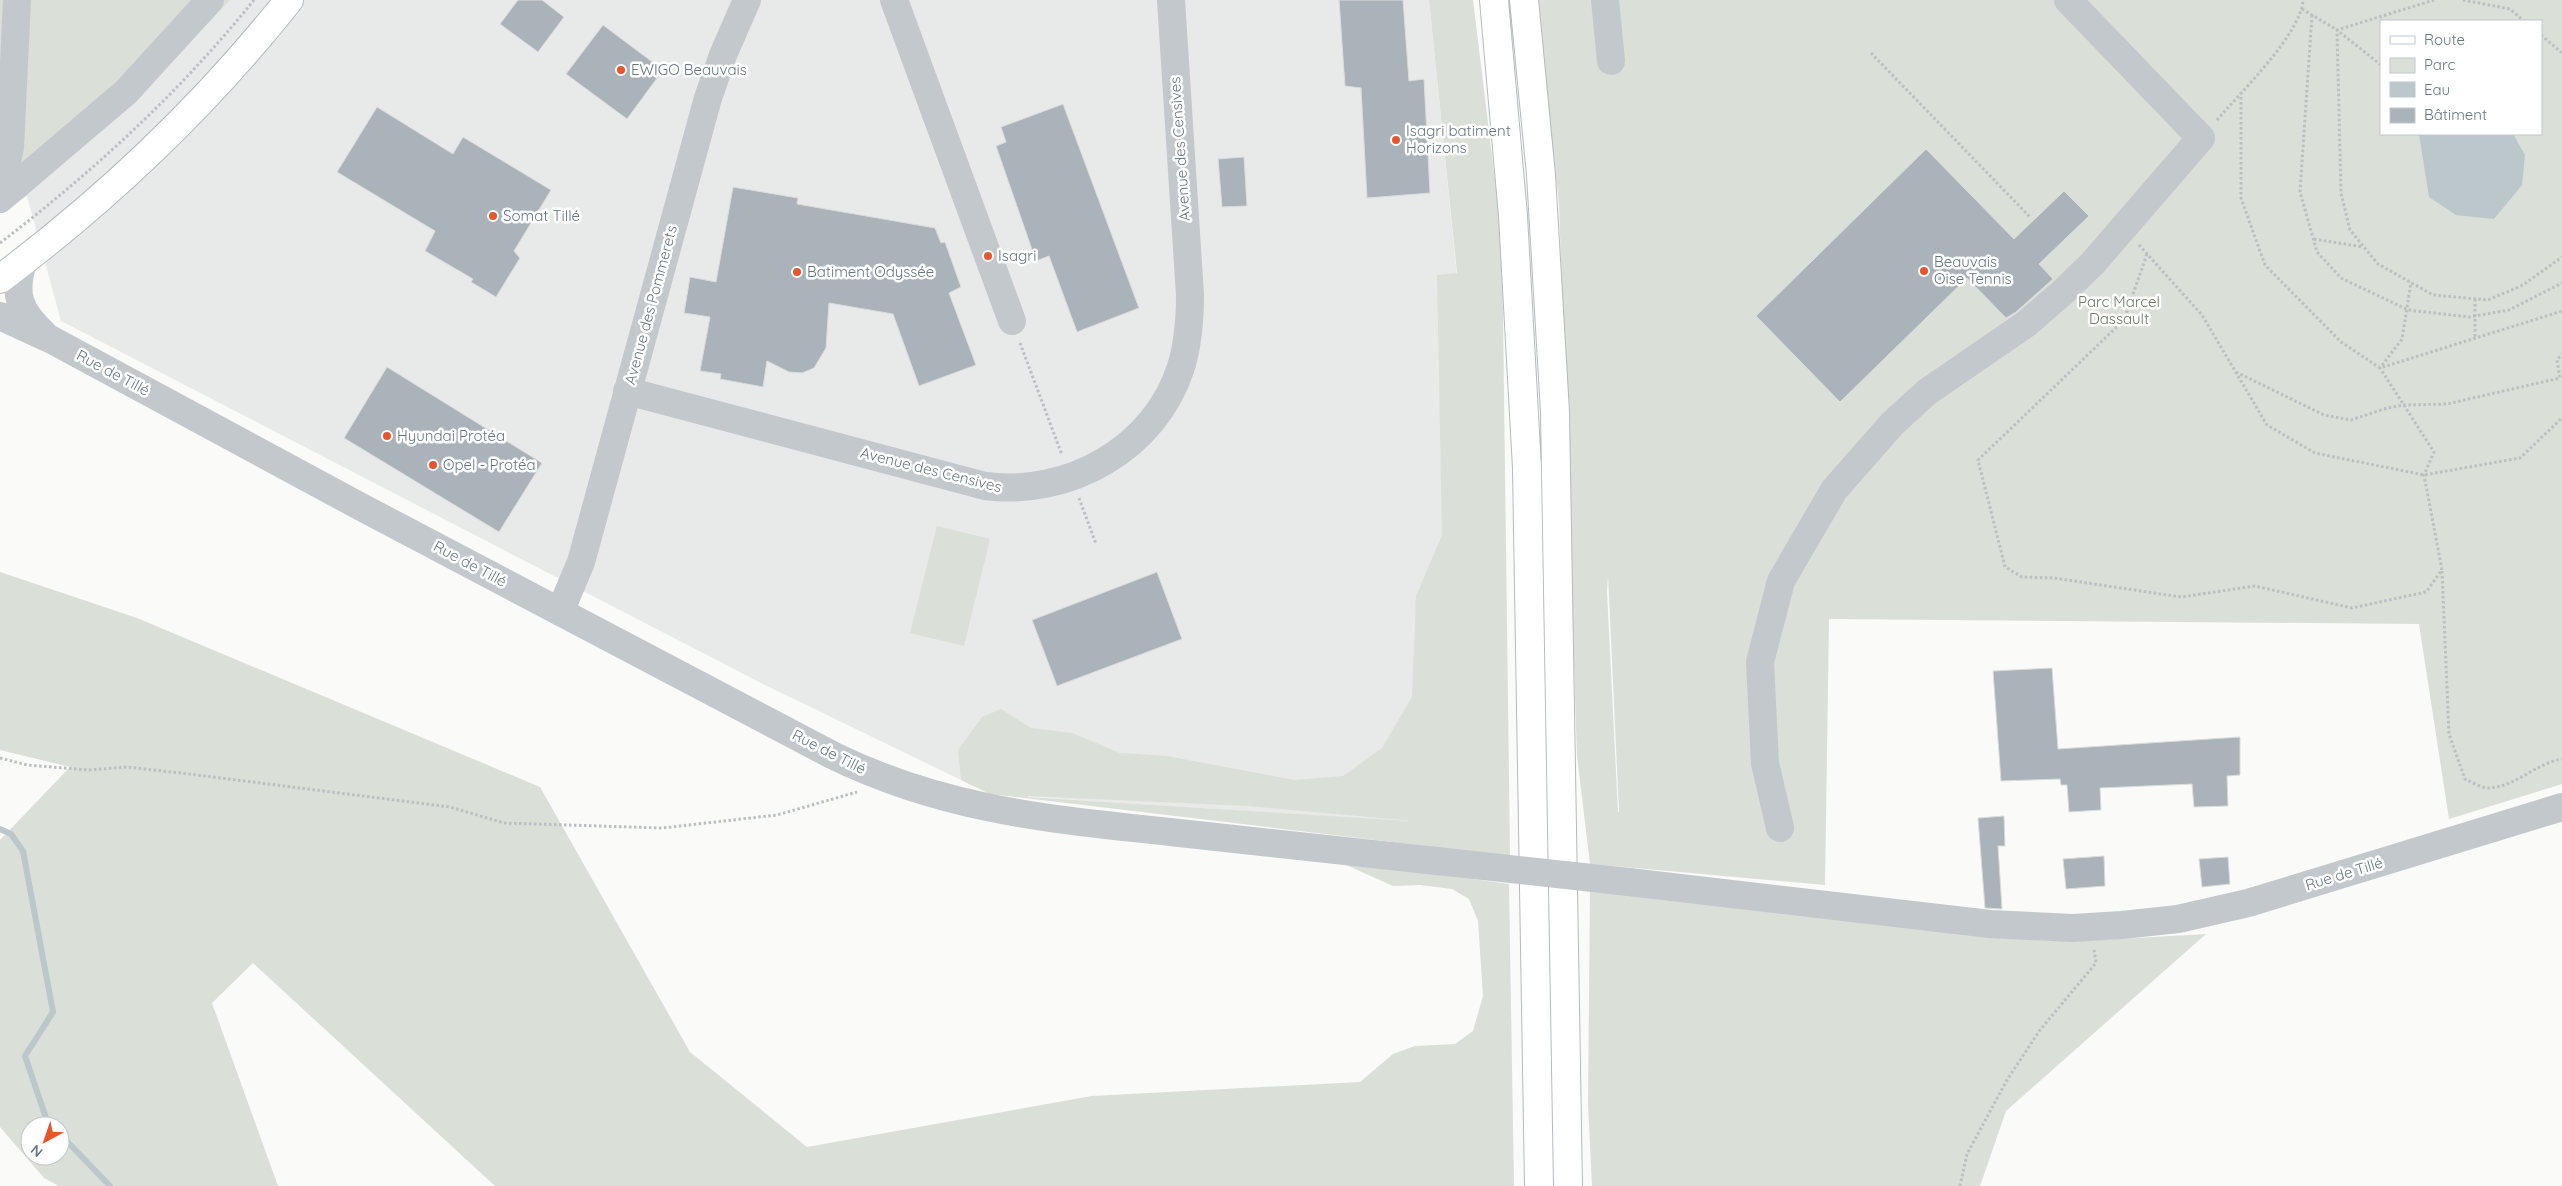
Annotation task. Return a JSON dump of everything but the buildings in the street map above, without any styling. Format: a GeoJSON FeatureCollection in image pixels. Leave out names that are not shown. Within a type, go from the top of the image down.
{"type":"FeatureCollection","features":[{"type":"Feature","properties":{"kind":"main road"},"geometry":{"type":"LineString","coordinates":[[0,279],[12,262],[134,152],[214,69],[272,0]]}},
{"type":"Feature","properties":{"kind":"main road"},"geometry":{"type":"LineString","coordinates":[[12,262],[114,188],[153,151],[236,64],[289,0]]}},
{"type":"Feature","properties":{"kind":"main road"},"geometry":{"type":"LineString","coordinates":[[1494,0],[1513,216],[1527,468],[1539,1186]]}},
{"type":"Feature","properties":{"kind":"main road"},"geometry":{"type":"LineString","coordinates":[[1524,0],[1542,185],[1555,412],[1568,1186]]}},
{"type":"Feature","properties":{"kind":"street"},"geometry":{"type":"LineString","coordinates":[[0,197],[10,148],[17,0]]}},
{"type":"Feature","properties":{"kind":"street"},"geometry":{"type":"LineString","coordinates":[[0,197],[126,92],[210,0]]}},
{"type":"Feature","properties":{"kind":"street","name":"Avenue des Pommerets"},"geometry":{"type":"LineString","coordinates":[[560,612],[581,562],[708,98],[726,47],[747,0]]}},
{"type":"Feature","properties":{"kind":"street"},"geometry":{"type":"LineString","coordinates":[[894,0],[1012,321]]}},
{"type":"Feature","properties":{"kind":"street","name":"Avenue des Censives"},"geometry":{"type":"LineString","coordinates":[[627,390],[985,486],[1034,488],[1071,478],[1118,453],[1146,428],[1157,414],[1174,385],[1186,350],[1190,295],[1171,0]]}},
{"type":"Feature","properties":{"kind":"street"},"geometry":{"type":"LineString","coordinates":[[1605,0],[1611,61]]}},
{"type":"Feature","properties":{"kind":"street"},"geometry":{"type":"LineString","coordinates":[[1780,828],[1765,762],[1760,662],[1781,581],[1834,490],[1892,424],[1927,392],[2044,310],[2079,277],[2201,138],[2068,0]]}},
{"type":"Feature","properties":{"kind":"street","name":"Rue de Tillé"},"geometry":{"type":"LineString","coordinates":[[12,262],[22,306],[32,322],[52,340]]}},
{"type":"Feature","properties":{"kind":"street","name":"Rue de Tillé"},"geometry":{"type":"LineString","coordinates":[[0,316],[52,340],[560,612],[832,755],[892,782],[943,799],[1032,816],[1990,924],[2040,928],[2090,927],[2178,920],[2248,903],[2562,807]]}},
{"type":"Feature","properties":{"kind":"path"},"geometry":{"type":"LineString","coordinates":[[0,243],[53,202],[121,143],[189,75],[254,0]]}},
{"type":"Feature","properties":{"kind":"path"},"geometry":{"type":"LineString","coordinates":[[2201,138],[2290,33],[2302,9],[2303,0]]}},
{"type":"Feature","properties":{"kind":"path"},"geometry":{"type":"LineString","coordinates":[[2337,30],[2434,0]]}},
{"type":"Feature","properties":{"kind":"path"},"geometry":{"type":"LineString","coordinates":[[2463,0],[2510,9],[2523,20]]}},
{"type":"Feature","properties":{"kind":"path"},"geometry":{"type":"LineString","coordinates":[[2302,9],[2337,30],[2380,64]]}},
{"type":"Feature","properties":{"kind":"path"},"geometry":{"type":"LineString","coordinates":[[2312,15],[2300,192],[2317,252],[2341,278],[2408,310],[2475,316],[2509,310],[2562,283]]}},
{"type":"Feature","properties":{"kind":"path"},"geometry":{"type":"LineString","coordinates":[[2337,30],[2341,193],[2350,230],[2378,264],[2434,295],[2488,300],[2523,285],[2562,257]]}},
{"type":"Feature","properties":{"kind":"path"},"geometry":{"type":"LineString","coordinates":[[2542,36],[2562,53]]}},
{"type":"Feature","properties":{"kind":"path"},"geometry":{"type":"LineString","coordinates":[[1871,52],[2030,217]]}},
{"type":"Feature","properties":{"kind":"path"},"geometry":{"type":"LineString","coordinates":[[2241,92],[2241,198],[2265,265],[2341,342],[2380,368],[2434,452],[2424,475],[2442,570],[2449,734],[2465,780],[2487,788],[2518,780],[2553,761],[2562,759]]}},
{"type":"Feature","properties":{"kind":"path"},"geometry":{"type":"LineString","coordinates":[[2124,228],[2202,315],[2267,425],[2314,453],[2424,475],[2520,458],[2562,418]]}},
{"type":"Feature","properties":{"kind":"path"},"geometry":{"type":"LineString","coordinates":[[2314,239],[2364,247]]}},
{"type":"Feature","properties":{"kind":"path"},"geometry":{"type":"LineString","coordinates":[[2147,254],[2124,320],[1978,460],[2005,567],[2022,577],[2054,578],[2181,597],[2255,586],[2352,608],[2426,592],[2442,570]]}},
{"type":"Feature","properties":{"kind":"path"},"geometry":{"type":"LineString","coordinates":[[2380,368],[2402,339],[2411,282]]}},
{"type":"Feature","properties":{"kind":"path"},"geometry":{"type":"LineString","coordinates":[[2475,299],[2475,339]]}},
{"type":"Feature","properties":{"kind":"path"},"geometry":{"type":"LineString","coordinates":[[2380,368],[2562,311]]}},
{"type":"Feature","properties":{"kind":"path"},"geometry":{"type":"LineString","coordinates":[[1012,321],[1096,544]]}},
{"type":"Feature","properties":{"kind":"path"},"geometry":{"type":"LineString","coordinates":[[2235,371],[2324,415],[2351,420],[2404,405],[2447,404],[2560,378],[2556,360],[2562,354]]}},
{"type":"Feature","properties":{"kind":"path"},"geometry":{"type":"LineString","coordinates":[[0,758],[26,764],[90,770],[127,767],[450,807],[504,822],[662,828],[777,815],[892,782]]}},
{"type":"Feature","properties":{"kind":"path"},"geometry":{"type":"LineString","coordinates":[[1960,1186],[1967,1154],[2007,1080],[2040,1030],[2096,963],[2090,927]]}},
{"type":"Feature","properties":{"kind":"shaded area"},"geometry":{"type":"Polygon","coordinates":[[[0,0],[1429,0],[1462,326],[1467,826],[990,794],[763,684],[61,321],[27,196],[0,213],[0,0]]]}},
{"type":"Feature","properties":{"kind":"green space"},"geometry":{"type":"Polygon","coordinates":[[[0,0],[230,0],[131,104],[27,195],[0,213],[0,0]]]}},
{"type":"Feature","properties":{"kind":"green space"},"geometry":{"type":"Polygon","coordinates":[[[1429,0],[1473,0],[1502,238],[1510,856],[990,794],[961,780],[958,750],[982,717],[1001,709],[1031,728],[1072,733],[1120,753],[1167,756],[1294,780],[1343,776],[1382,748],[1412,697],[1416,596],[1442,535],[1437,275],[1457,273],[1429,0]],[[1028,796],[1424,822],[1248,806],[1028,796]]]}},
{"type":"Feature","properties":{"kind":"green space","name":"Parc Marcel Dassault"},"geometry":{"type":"Polygon","coordinates":[[[1536,0],[2562,0],[2562,784],[2449,819],[2419,624],[1829,619],[1825,885],[1590,864],[1577,756],[1559,203],[1536,0]],[[1608,575],[1607,592],[1619,812],[1608,575]]]}},
{"type":"Feature","properties":{"kind":"green space"},"geometry":{"type":"Polygon","coordinates":[[[937,526],[990,539],[964,646],[910,633],[937,526]]]}},
{"type":"Feature","properties":{"kind":"green space"},"geometry":{"type":"Polygon","coordinates":[[[0,572],[137,618],[540,787],[690,1052],[807,1147],[1092,1096],[1360,1082],[1393,1054],[1415,1046],[1455,1044],[1473,1031],[1483,996],[1478,921],[1469,899],[1452,889],[1420,885],[1393,886],[1335,860],[1509,884],[1514,1186],[495,1186],[253,963],[212,1003],[278,1186],[59,1186],[44,1178],[34,1166],[70,1166],[70,1116],[20,1116],[20,1150],[0,1127],[0,840],[70,767],[0,750],[0,572]]]}},
{"type":"Feature","properties":{"kind":"green space"},"geometry":{"type":"Polygon","coordinates":[[[1590,891],[2082,941],[2206,934],[2006,1111],[1980,1186],[1592,1186],[1588,1104],[1590,891]]]}},
{"type":"Feature","properties":{"kind":"water"},"geometry":{"type":"Polygon","coordinates":[[[2419,135],[2514,135],[2525,155],[2522,185],[2494,219],[2456,215],[2429,197],[2419,135]]]}},
{"type":"Feature","properties":{"kind":"waterway"},"geometry":{"type":"LineString","coordinates":[[0,829],[11,834],[23,851],[53,1012],[25,1056],[45,1116]]}},
{"type":"Feature","properties":{"kind":"waterway"},"geometry":{"type":"LineString","coordinates":[[70,1144],[110,1186]]}},
{"type":"Feature","properties":{"kind":"place","name":"EWIGO Beauvais"},"geometry":{"type":"Point","coordinates":[621,70]}},
{"type":"Feature","properties":{"kind":"place","name":"Isagri batiment Horizons"},"geometry":{"type":"Point","coordinates":[1396,140]}},
{"type":"Feature","properties":{"kind":"place","name":"Somat Tillé"},"geometry":{"type":"Point","coordinates":[493,216]}},
{"type":"Feature","properties":{"kind":"place","name":"Isagri"},"geometry":{"type":"Point","coordinates":[988,256]}},
{"type":"Feature","properties":{"kind":"place","name":"Beauvais Oise Tennis"},"geometry":{"type":"Point","coordinates":[1924,271]}},
{"type":"Feature","properties":{"kind":"place","name":"Batiment Odyssée"},"geometry":{"type":"Point","coordinates":[797,272]}},
{"type":"Feature","properties":{"kind":"place","name":"Hyundai Protéa"},"geometry":{"type":"Point","coordinates":[387,436]}},
{"type":"Feature","properties":{"kind":"place","name":"Opel - Protéa"},"geometry":{"type":"Point","coordinates":[433,465]}}]}
